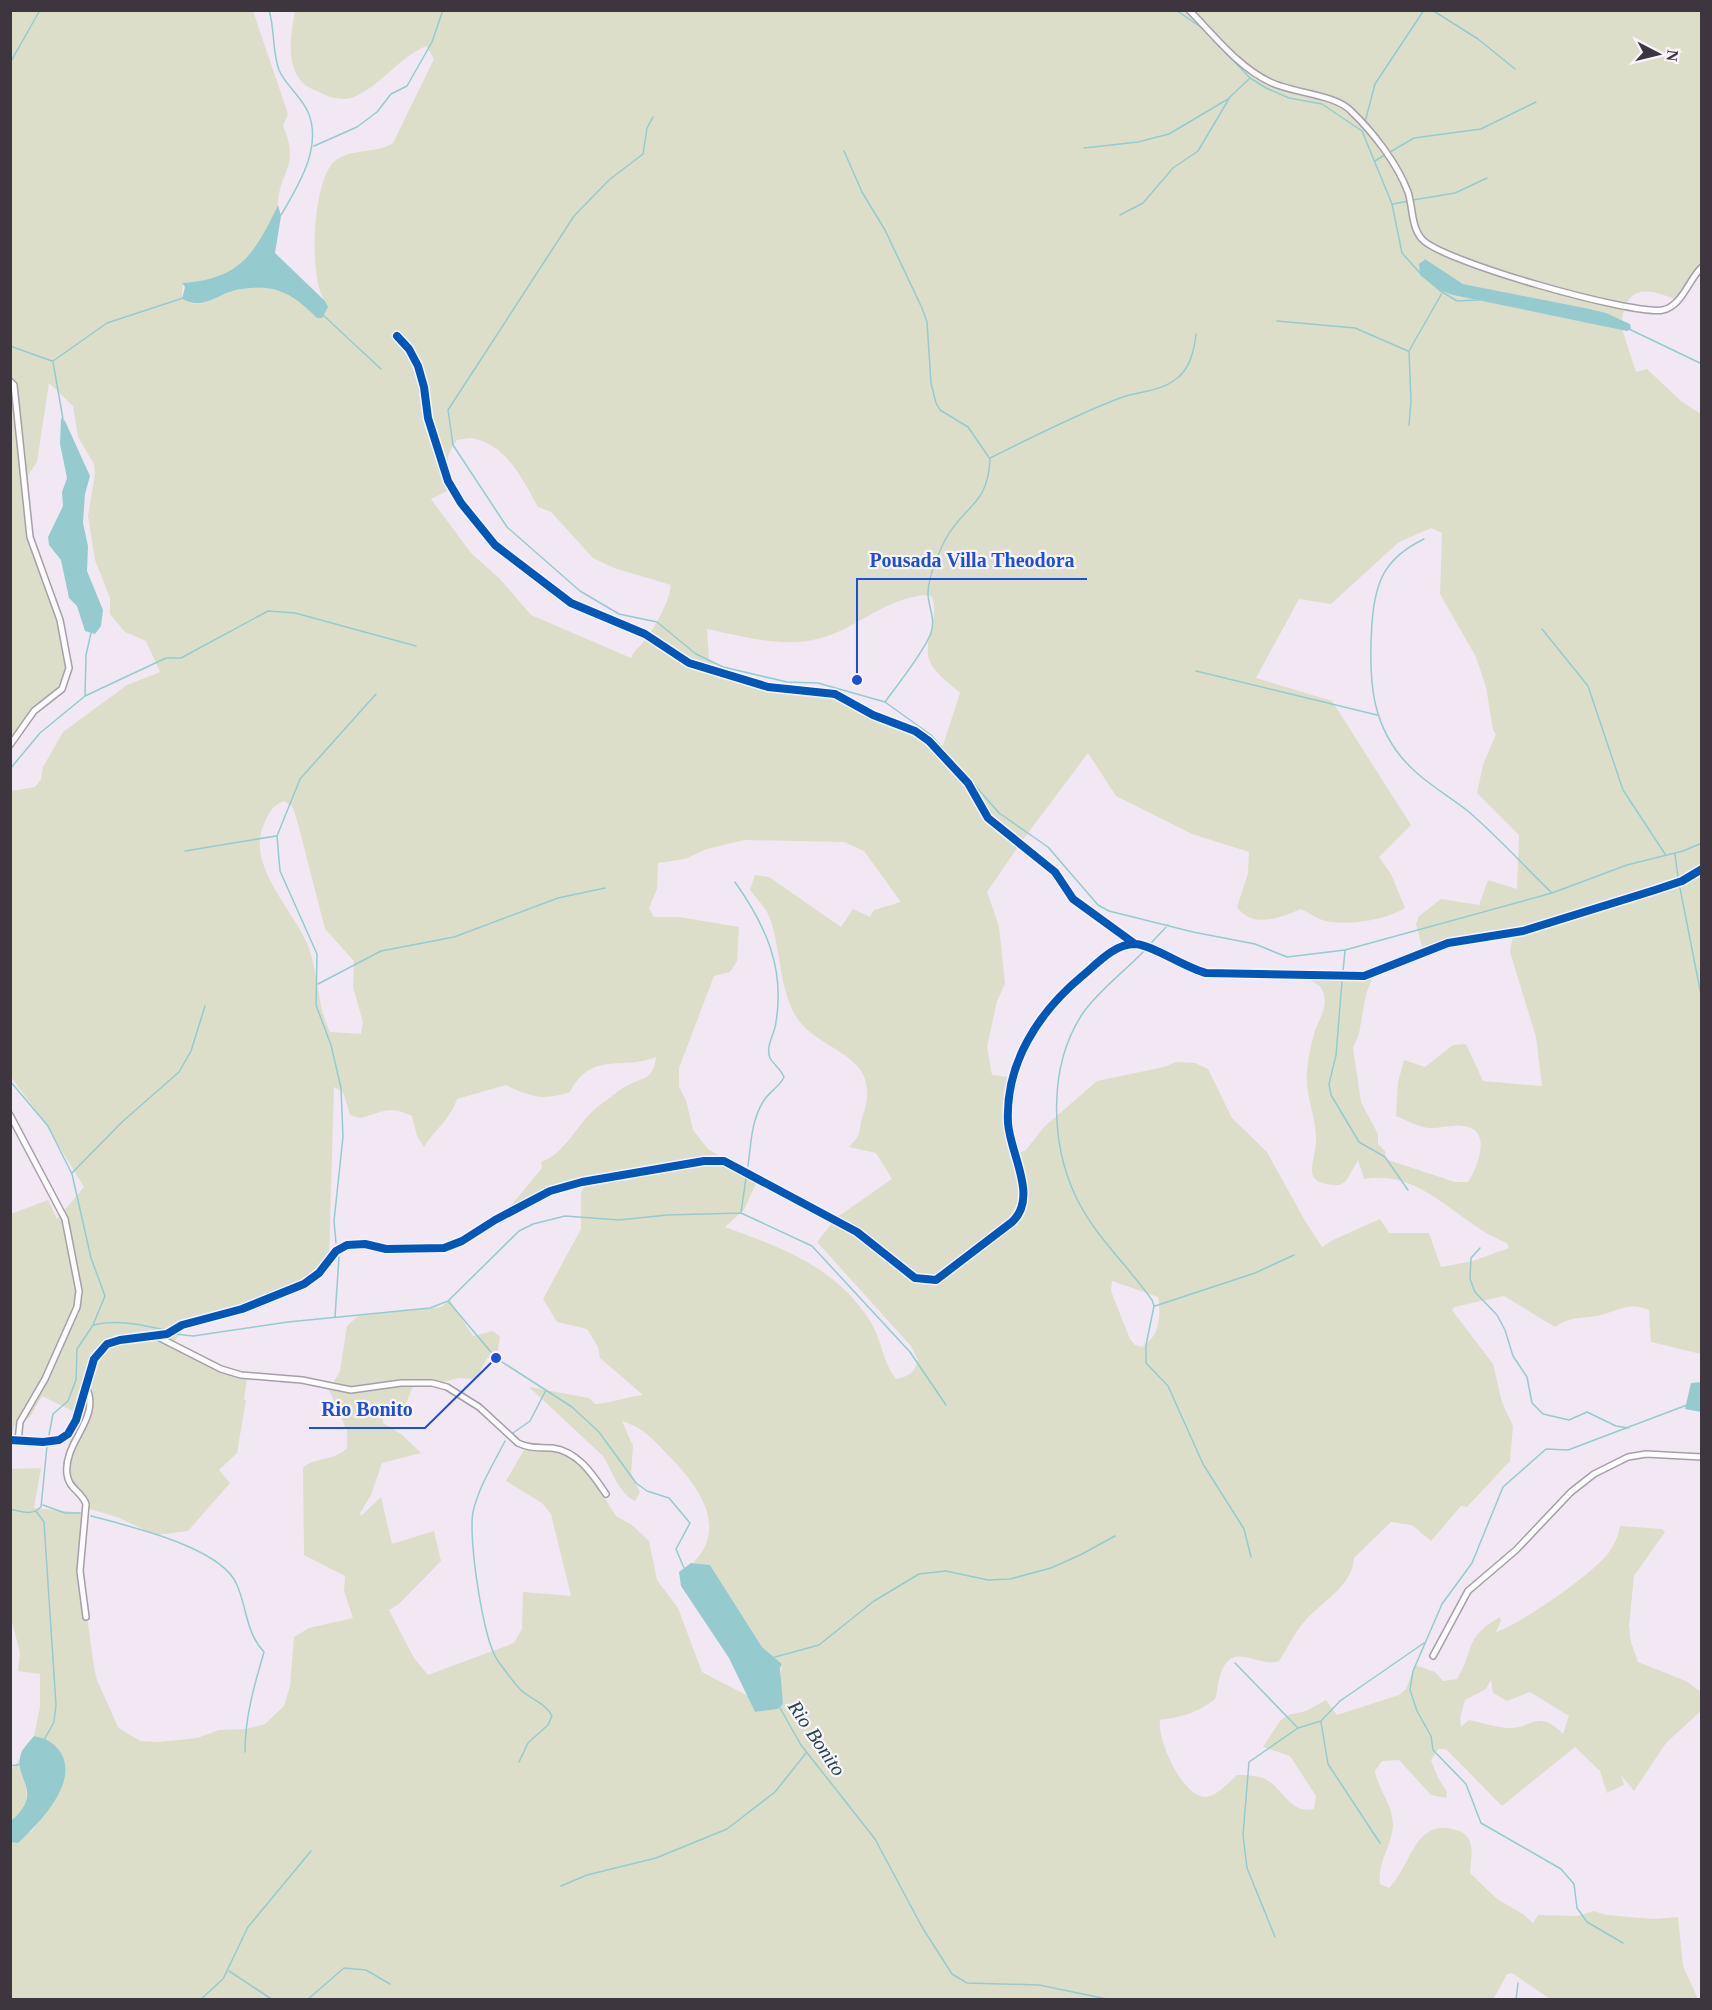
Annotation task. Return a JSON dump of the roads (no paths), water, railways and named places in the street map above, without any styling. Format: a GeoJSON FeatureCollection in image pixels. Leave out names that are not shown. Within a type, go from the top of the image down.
{"type":"FeatureCollection","features":[{"type":"Feature","properties":{"kind":"street"},"geometry":{"type":"LineString","coordinates":[[1189,10],[1245,66],[1259,76],[1296,92],[1332,101],[1350,109],[1399,171],[1420,237],[1445,255],[1564,292],[1654,310],[1673,305],[1701,267]]}},
{"type":"Feature","properties":{"kind":"street"},"geometry":{"type":"LineString","coordinates":[[397,336],[409,349],[418,366],[424,387],[428,418],[448,481],[460,503],[495,545],[572,603],[645,634],[689,663],[768,687],[835,694],[873,715],[915,730],[968,783],[988,818],[1055,872],[1073,899],[1135,944],[1147,947],[1185,966],[1206,973],[1364,976],[1448,944],[1523,930],[1655,890],[1682,881],[1701,869]]}},
{"type":"Feature","properties":{"kind":"street"},"geometry":{"type":"LineString","coordinates":[[10,381],[14,385],[25,467],[30,537],[60,620],[69,668],[62,689],[34,711],[10,745]]}},
{"type":"Feature","properties":{"kind":"street"},"geometry":{"type":"LineString","coordinates":[[10,1115],[65,1219],[79,1291],[77,1307],[45,1379],[20,1422],[14,1440],[43,1442],[65,1437],[74,1427],[94,1359],[107,1344],[170,1332],[242,1309],[304,1284],[315,1276],[336,1251],[346,1245],[358,1243],[402,1250],[453,1245],[550,1191],[582,1182],[704,1161],[732,1164],[857,1232],[915,1278],[936,1280],[1012,1222],[1021,1211],[1025,1194],[1013,1153],[1009,1112],[1018,1059],[1030,1033],[1044,1013],[1072,984],[1113,951],[1135,944]]}},
{"type":"Feature","properties":{"kind":"street"},"geometry":{"type":"LineString","coordinates":[[156,1336],[221,1369],[241,1375],[302,1380],[351,1390],[417,1382],[447,1387],[479,1407],[526,1447],[558,1449],[578,1460],[606,1494]]}},
{"type":"Feature","properties":{"kind":"street"},"geometry":{"type":"LineString","coordinates":[[86,1387],[90,1399],[88,1415],[70,1450],[66,1473],[68,1481],[84,1497],[86,1504],[80,1571],[86,1617]]}},
{"type":"Feature","properties":{"kind":"street"},"geometry":{"type":"LineString","coordinates":[[1433,1656],[1468,1591],[1516,1550],[1571,1492],[1594,1474],[1628,1457],[1646,1454],[1701,1457]]}},
{"type":"Feature","properties":{"kind":"water"},"geometry":{"type":"Polygon","coordinates":[[[278,205],[281,216],[275,253],[325,301],[328,307],[322,318],[317,318],[290,296],[271,289],[236,290],[197,303],[182,299],[185,287],[182,283],[202,281],[218,276],[232,270],[243,261],[261,238],[278,205]]]}},
{"type":"Feature","properties":{"kind":"water"},"geometry":{"type":"Polygon","coordinates":[[[1425,259],[1463,284],[1606,313],[1630,324],[1631,329],[1627,331],[1453,295],[1437,289],[1420,275],[1419,264],[1425,259]]]}},
{"type":"Feature","properties":{"kind":"water"},"geometry":{"type":"Polygon","coordinates":[[[61,418],[65,421],[90,476],[85,494],[83,523],[88,546],[87,571],[103,610],[101,626],[95,634],[85,631],[77,606],[69,598],[61,560],[49,545],[48,537],[63,506],[62,492],[67,478],[60,444],[61,418]]]}},
{"type":"Feature","properties":{"kind":"water"},"geometry":{"type":"Polygon","coordinates":[[[1701,1382],[1701,1412],[1685,1409],[1691,1383],[1701,1382]]]}},
{"type":"Feature","properties":{"kind":"water"},"geometry":{"type":"Polygon","coordinates":[[[691,1563],[710,1565],[762,1647],[782,1664],[780,1668],[783,1704],[778,1709],[755,1712],[729,1658],[681,1586],[679,1572],[691,1563]]]}},
{"type":"Feature","properties":{"kind":"water"},"geometry":{"type":"Polygon","coordinates":[[[34,1736],[42,1738],[59,1749],[65,1765],[65,1777],[61,1790],[45,1814],[18,1843],[12,1842],[11,1821],[21,1810],[27,1792],[20,1769],[22,1751],[34,1736]]]}},
{"type":"Feature","properties":{"kind":"waterway"},"geometry":{"type":"LineString","coordinates":[[10,63],[40,10]]}},
{"type":"Feature","properties":{"kind":"waterway"},"geometry":{"type":"LineString","coordinates":[[269,10],[279,70],[305,106],[312,125],[311,152],[301,179],[281,215]]}},
{"type":"Feature","properties":{"kind":"waterway"},"geometry":{"type":"LineString","coordinates":[[314,146],[357,127],[377,112],[391,94],[407,86],[432,42],[443,10]]}},
{"type":"Feature","properties":{"kind":"waterway"},"geometry":{"type":"LineString","coordinates":[[1176,10],[1202,28]]}},
{"type":"Feature","properties":{"kind":"waterway"},"geometry":{"type":"LineString","coordinates":[[1365,122],[1375,84],[1424,10]]}},
{"type":"Feature","properties":{"kind":"waterway"},"geometry":{"type":"LineString","coordinates":[[1432,10],[1478,39],[1515,69]]}},
{"type":"Feature","properties":{"kind":"waterway"},"geometry":{"type":"LineString","coordinates":[[1226,53],[1250,78],[1266,88],[1289,98],[1322,104],[1362,131],[1392,204],[1402,253],[1420,273]]}},
{"type":"Feature","properties":{"kind":"waterway"},"geometry":{"type":"LineString","coordinates":[[1120,215],[1143,203],[1173,168],[1198,151],[1230,97],[1249,79]]}},
{"type":"Feature","properties":{"kind":"waterway"},"geometry":{"type":"LineString","coordinates":[[1084,148],[1138,142],[1169,134],[1228,99]]}},
{"type":"Feature","properties":{"kind":"waterway"},"geometry":{"type":"LineString","coordinates":[[1390,152],[1414,138],[1481,129],[1536,102]]}},
{"type":"Feature","properties":{"kind":"waterway"},"geometry":{"type":"LineString","coordinates":[[653,117],[647,128],[643,154],[609,180],[574,216],[448,410],[453,445],[507,527],[580,591],[619,614],[657,622],[696,654],[723,667],[787,682],[818,683],[885,702],[931,735],[999,813],[1048,847],[1098,905],[1109,911],[1193,932],[1255,944],[1287,957],[1345,950],[1552,893],[1627,865],[1683,851],[1702,843]]}},
{"type":"Feature","properties":{"kind":"waterway"},"geometry":{"type":"LineString","coordinates":[[844,151],[862,192],[885,230],[922,308],[927,322],[931,383],[936,403],[940,410],[968,427],[990,459],[985,487],[974,504],[952,528],[934,566],[928,593],[933,622],[928,641],[885,702]]}},
{"type":"Feature","properties":{"kind":"waterway"},"geometry":{"type":"LineString","coordinates":[[1375,161],[1386,154]]}},
{"type":"Feature","properties":{"kind":"waterway"},"geometry":{"type":"LineString","coordinates":[[1413,200],[1455,193],[1487,178]]}},
{"type":"Feature","properties":{"kind":"waterway"},"geometry":{"type":"LineString","coordinates":[[1393,204],[1409,201]]}},
{"type":"Feature","properties":{"kind":"waterway"},"geometry":{"type":"LineString","coordinates":[[1439,290],[1457,301],[1479,300]]}},
{"type":"Feature","properties":{"kind":"waterway"},"geometry":{"type":"LineString","coordinates":[[1409,425],[1411,401],[1409,351],[1442,293]]}},
{"type":"Feature","properties":{"kind":"waterway"},"geometry":{"type":"LineString","coordinates":[[53,361],[107,323],[183,298]]}},
{"type":"Feature","properties":{"kind":"waterway"},"geometry":{"type":"LineString","coordinates":[[323,315],[381,369]]}},
{"type":"Feature","properties":{"kind":"waterway"},"geometry":{"type":"LineString","coordinates":[[1277,321],[1355,328],[1408,351]]}},
{"type":"Feature","properties":{"kind":"waterway"},"geometry":{"type":"LineString","coordinates":[[1629,329],[1702,364]]}},
{"type":"Feature","properties":{"kind":"waterway"},"geometry":{"type":"LineString","coordinates":[[990,458],[1103,405],[1170,383],[1181,375],[1188,365],[1196,334]]}},
{"type":"Feature","properties":{"kind":"waterway"},"geometry":{"type":"LineString","coordinates":[[10,346],[52,361]]}},
{"type":"Feature","properties":{"kind":"waterway"},"geometry":{"type":"LineString","coordinates":[[53,362],[63,419]]}},
{"type":"Feature","properties":{"kind":"waterway"},"geometry":{"type":"LineString","coordinates":[[1424,539],[1411,546],[1391,563],[1379,583],[1376,595],[1373,608],[1371,665],[1375,704],[1381,723],[1402,758],[1418,774],[1469,812],[1551,892]]}},
{"type":"Feature","properties":{"kind":"waterway"},"geometry":{"type":"LineString","coordinates":[[10,769],[40,733],[85,696],[166,658],[181,658],[268,611],[295,613],[416,646]]}},
{"type":"Feature","properties":{"kind":"waterway"},"geometry":{"type":"LineString","coordinates":[[1542,629],[1588,686],[1623,790],[1665,854]]}},
{"type":"Feature","properties":{"kind":"waterway"},"geometry":{"type":"LineString","coordinates":[[85,696],[86,655],[91,633]]}},
{"type":"Feature","properties":{"kind":"waterway"},"geometry":{"type":"LineString","coordinates":[[1196,671],[1377,715]]}},
{"type":"Feature","properties":{"kind":"waterway"},"geometry":{"type":"LineString","coordinates":[[336,1243],[334,1221],[343,1137],[341,1088],[331,1045],[316,1005],[317,954],[280,871],[277,836],[300,779],[376,694]]}},
{"type":"Feature","properties":{"kind":"waterway"},"geometry":{"type":"LineString","coordinates":[[185,851],[276,836]]}},
{"type":"Feature","properties":{"kind":"waterway"},"geometry":{"type":"LineString","coordinates":[[1675,854],[1678,877]]}},
{"type":"Feature","properties":{"kind":"waterway"},"geometry":{"type":"LineString","coordinates":[[735,882],[764,931],[775,966],[778,1002],[769,1054],[784,1077],[759,1109],[752,1133],[748,1166]]}},
{"type":"Feature","properties":{"kind":"waterway"},"geometry":{"type":"LineString","coordinates":[[318,984],[381,951],[454,937],[558,898],[605,888]]}},
{"type":"Feature","properties":{"kind":"waterway"},"geometry":{"type":"LineString","coordinates":[[1680,888],[1702,1000]]}},
{"type":"Feature","properties":{"kind":"waterway"},"geometry":{"type":"LineString","coordinates":[[1151,943],[1168,925]]}},
{"type":"Feature","properties":{"kind":"waterway"},"geometry":{"type":"LineString","coordinates":[[1144,951],[1089,1005],[1072,1034],[1063,1056],[1059,1080],[1057,1104],[1061,1152],[1067,1175],[1083,1211],[1152,1300],[1154,1306],[1146,1345],[1146,1363],[1168,1386],[1203,1464],[1244,1529],[1251,1557]]}},
{"type":"Feature","properties":{"kind":"waterway"},"geometry":{"type":"LineString","coordinates":[[1343,971],[1345,951]]}},
{"type":"Feature","properties":{"kind":"waterway"},"geometry":{"type":"LineString","coordinates":[[1342,982],[1336,1055],[1329,1084],[1331,1095],[1359,1142],[1385,1157],[1408,1190]]}},
{"type":"Feature","properties":{"kind":"waterway"},"geometry":{"type":"LineString","coordinates":[[72,1173],[122,1122],[179,1072],[191,1051],[205,1006]]}},
{"type":"Feature","properties":{"kind":"waterway"},"geometry":{"type":"LineString","coordinates":[[10,1081],[48,1126],[72,1174],[91,1258],[105,1296],[93,1325],[77,1349],[76,1380],[68,1401],[53,1414],[49,1435]]}},
{"type":"Feature","properties":{"kind":"waterway"},"geometry":{"type":"LineString","coordinates":[[741,1213],[746,1178]]}},
{"type":"Feature","properties":{"kind":"waterway"},"geometry":{"type":"LineString","coordinates":[[176,1334],[193,1336],[288,1322],[430,1308],[448,1301],[519,1231],[533,1224],[565,1216],[619,1220],[667,1215],[741,1213],[812,1246],[910,1352],[946,1405]]}},
{"type":"Feature","properties":{"kind":"waterway"},"geometry":{"type":"LineString","coordinates":[[1480,1248],[1471,1258],[1470,1279],[1475,1292],[1497,1315],[1505,1330],[1513,1356],[1527,1377],[1532,1403],[1543,1414],[1569,1420],[1587,1412],[1616,1426],[1629,1428]]}},
{"type":"Feature","properties":{"kind":"waterway"},"geometry":{"type":"LineString","coordinates":[[1155,1306],[1255,1273],[1294,1255]]}},
{"type":"Feature","properties":{"kind":"waterway"},"geometry":{"type":"LineString","coordinates":[[335,1317],[339,1257]]}},
{"type":"Feature","properties":{"kind":"waterway","name":"Rio Bonito"},"geometry":{"type":"LineString","coordinates":[[448,1301],[496,1358],[572,1407],[599,1432],[636,1483],[647,1491],[669,1498],[690,1523],[676,1549],[684,1568]]}},
{"type":"Feature","properties":{"kind":"waterway","name":"Rio Bonito"},"geometry":{"type":"LineString","coordinates":[[93,1325],[120,1323],[166,1330]]}},
{"type":"Feature","properties":{"kind":"waterway"},"geometry":{"type":"LineString","coordinates":[[513,1433],[530,1421],[546,1390]]}},
{"type":"Feature","properties":{"kind":"waterway"},"geometry":{"type":"LineString","coordinates":[[1623,1943],[1587,1922],[1577,1908],[1574,1884],[1561,1869],[1481,1823],[1466,1784],[1433,1750],[1431,1736],[1417,1711],[1410,1690],[1413,1671],[1442,1604],[1472,1563],[1503,1487],[1546,1449],[1568,1450],[1687,1405]]}},
{"type":"Feature","properties":{"kind":"waterway"},"geometry":{"type":"LineString","coordinates":[[505,1441],[479,1493],[473,1512],[472,1525],[478,1588],[492,1650],[518,1687],[546,1708],[552,1716],[548,1725],[528,1743],[519,1762]]}},
{"type":"Feature","properties":{"kind":"waterway","name":"Rio Bonito"},"geometry":{"type":"LineString","coordinates":[[10,1509],[30,1512],[41,1507],[47,1446]]}},
{"type":"Feature","properties":{"kind":"waterway"},"geometry":{"type":"LineString","coordinates":[[43,1505],[65,1513],[80,1513]]}},
{"type":"Feature","properties":{"kind":"waterway"},"geometry":{"type":"LineString","coordinates":[[36,1511],[44,1522],[56,1705],[54,1722],[44,1740]]}},
{"type":"Feature","properties":{"kind":"waterway"},"geometry":{"type":"LineString","coordinates":[[91,1516],[150,1532],[194,1549],[228,1572],[237,1585],[250,1629],[264,1652],[248,1714],[245,1752]]}},
{"type":"Feature","properties":{"kind":"waterway"},"geometry":{"type":"LineString","coordinates":[[775,1657],[819,1645],[874,1601],[919,1574],[946,1571],[988,1580],[1010,1579],[1051,1568],[1115,1536]]}},
{"type":"Feature","properties":{"kind":"waterway"},"geometry":{"type":"LineString","coordinates":[[1275,1937],[1247,1868],[1243,1835],[1249,1762],[1298,1728],[1321,1721],[1340,1701],[1424,1643]]}},
{"type":"Feature","properties":{"kind":"waterway"},"geometry":{"type":"LineString","coordinates":[[1235,1663],[1297,1727]]}},
{"type":"Feature","properties":{"kind":"waterway","name":"Rio Bonito"},"geometry":{"type":"LineString","coordinates":[[780,1708],[801,1745],[875,1839],[922,1927],[952,1974],[967,1983],[1039,1985],[1112,2000]]}},
{"type":"Feature","properties":{"kind":"waterway"},"geometry":{"type":"LineString","coordinates":[[1321,1722],[1328,1764],[1380,1843]]}},
{"type":"Feature","properties":{"kind":"waterway"},"geometry":{"type":"LineString","coordinates":[[561,1886],[587,1875],[656,1858],[727,1829],[775,1792],[806,1753]]}},
{"type":"Feature","properties":{"kind":"waterway"},"geometry":{"type":"LineString","coordinates":[[10,1766],[23,1764]]}},
{"type":"Feature","properties":{"kind":"waterway"},"geometry":{"type":"LineString","coordinates":[[200,2000],[223,1979],[248,1927],[311,1851]]}},
{"type":"Feature","properties":{"kind":"waterway"},"geometry":{"type":"LineString","coordinates":[[307,2000],[344,1968],[366,1970],[390,1984]]}},
{"type":"Feature","properties":{"kind":"waterway"},"geometry":{"type":"LineString","coordinates":[[229,1971],[273,2000]]}},
{"type":"Feature","properties":{"kind":"waterway"},"geometry":{"type":"LineString","coordinates":[[1516,2000],[1518,1983]]}},
{"type":"Feature","properties":{"kind":"place","name":"Pousada Villa Theodora"},"geometry":{"type":"Point","coordinates":[857,680]}},
{"type":"Feature","properties":{"kind":"place","name":"Rio Bonito"},"geometry":{"type":"Point","coordinates":[496,1358]}}]}
